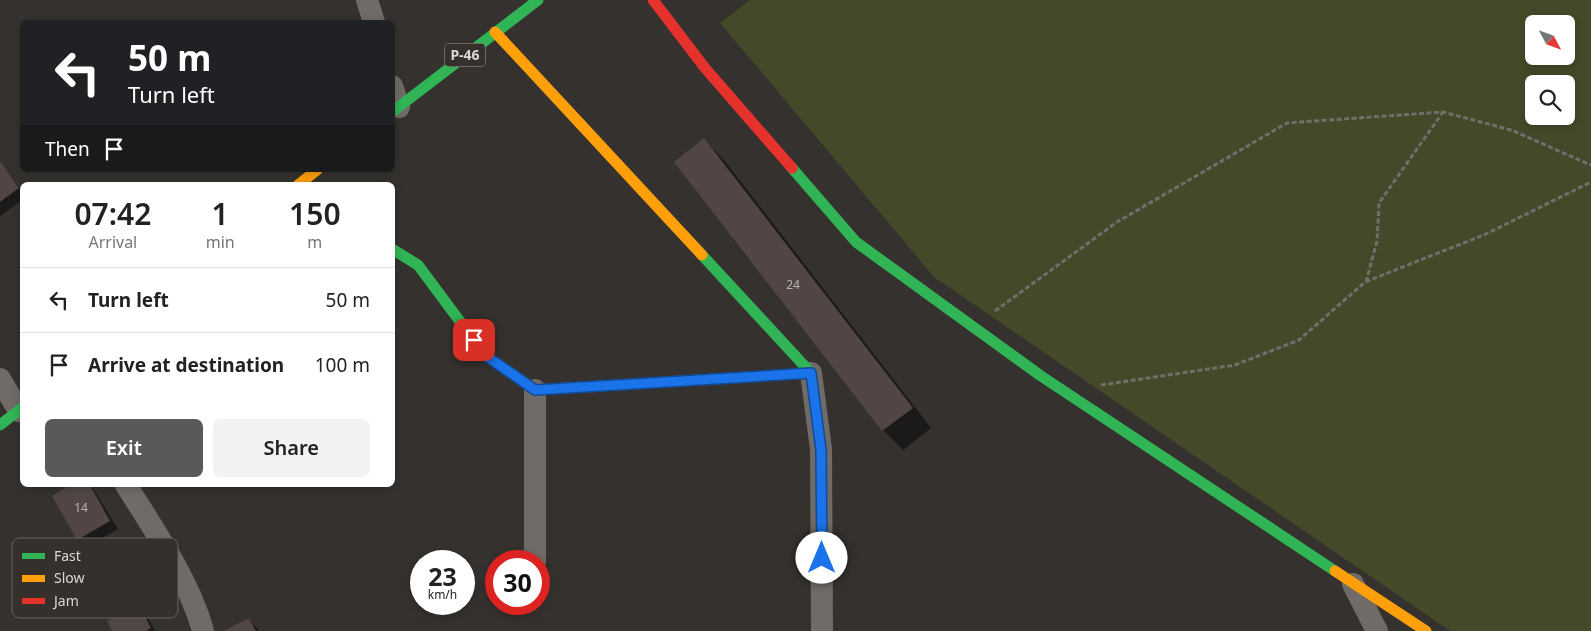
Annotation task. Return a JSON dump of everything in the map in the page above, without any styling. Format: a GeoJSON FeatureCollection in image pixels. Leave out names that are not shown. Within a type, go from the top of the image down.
{"type":"FeatureCollection","features":[{"type":"Feature","properties":{"kind":"street","name":"Р-46"},"geometry":{"type":"LineString","coordinates":[[396,109],[538,0]]}},
{"type":"Feature","properties":{"kind":"street"},"geometry":{"type":"LineString","coordinates":[[653,0],[705,68],[856,242],[1064,391],[1426,631]]}},
{"type":"Feature","properties":{"kind":"street"},"geometry":{"type":"LineString","coordinates":[[495,32],[811,373],[821,450],[822,631]]}},
{"type":"Feature","properties":{"kind":"street"},"geometry":{"type":"LineString","coordinates":[[302,182],[314,172]]}},
{"type":"Feature","properties":{"kind":"street"},"geometry":{"type":"LineString","coordinates":[[395,251],[418,266],[485,355],[535,390],[811,373]]}},
{"type":"Feature","properties":{"kind":"street"},"geometry":{"type":"LineString","coordinates":[[0,379],[20,408]]}},
{"type":"Feature","properties":{"kind":"street"},"geometry":{"type":"LineString","coordinates":[[535,390],[535,550]]}},
{"type":"Feature","properties":{"kind":"street"},"geometry":{"type":"LineString","coordinates":[[0,425],[20,410]]}},
{"type":"Feature","properties":{"kind":"street"},"geometry":{"type":"LineString","coordinates":[[127,487],[158,538]]}},
{"type":"Feature","properties":{"kind":"street"},"geometry":{"type":"LineString","coordinates":[[178,575],[198,612],[203,631]]}},
{"type":"Feature","properties":{"kind":"street"},"geometry":{"type":"LineString","coordinates":[[1353,584],[1377,631]]}},
{"type":"Feature","properties":{"kind":"path"},"geometry":{"type":"LineString","coordinates":[[1366,282],[1377,241],[1379,203],[1443,112]]}},
{"type":"Feature","properties":{"kind":"path"},"geometry":{"type":"LineString","coordinates":[[971,324],[996,310],[1116,222],[1288,123],[1443,112],[1511,130],[1591,165]]}},
{"type":"Feature","properties":{"kind":"path"},"geometry":{"type":"LineString","coordinates":[[1064,391],[1236,365],[1299,340],[1366,282],[1486,234],[1591,182]]}},
{"type":"Feature","properties":{"kind":"green space"},"geometry":{"type":"Polygon","coordinates":[[[750,0],[1591,0],[1591,631],[1450,631],[934,277],[720,23],[750,0]]]}},
{"type":"Feature","properties":{"kind":"building"},"geometry":{"type":"Polygon","coordinates":[[[704,138],[913,408],[882,431],[674,162],[704,138]]]}},
{"type":"Feature","properties":{"kind":"building"},"geometry":{"type":"Polygon","coordinates":[[[0,161],[19,188],[0,202],[0,161]]]}},
{"type":"Feature","properties":{"kind":"building"},"geometry":{"type":"Polygon","coordinates":[[[67,487],[91,487],[110,521],[80,538],[76,538],[52,496],[67,487]]]}},
{"type":"Feature","properties":{"kind":"building"},"geometry":{"type":"Polygon","coordinates":[[[113,618],[146,618],[151,628],[146,631],[112,631],[107,621],[113,618]]]}},
{"type":"Feature","properties":{"kind":"building"},"geometry":{"type":"Polygon","coordinates":[[[249,618],[256,631],[223,631],[249,618]]]}},
{"type":"Feature","properties":{"kind":"traffic: fast"},"geometry":{"type":"LineString","coordinates":[[395,110],[538,0]]}},
{"type":"Feature","properties":{"kind":"traffic: fast"},"geometry":{"type":"LineString","coordinates":[[792,168],[856,242],[1041,376],[1335,571]]}},
{"type":"Feature","properties":{"kind":"traffic: fast"},"geometry":{"type":"LineString","coordinates":[[395,251],[418,265],[485,355],[535,390],[811,373]]}},
{"type":"Feature","properties":{"kind":"traffic: fast"},"geometry":{"type":"LineString","coordinates":[[702,255],[811,373]]}},
{"type":"Feature","properties":{"kind":"traffic: fast"},"geometry":{"type":"LineString","coordinates":[[0,425],[20,410]]}},
{"type":"Feature","properties":{"kind":"traffic: slow"},"geometry":{"type":"LineString","coordinates":[[495,32],[702,255]]}},
{"type":"Feature","properties":{"kind":"traffic: slow"},"geometry":{"type":"LineString","coordinates":[[302,182],[314,172]]}},
{"type":"Feature","properties":{"kind":"traffic: slow"},"geometry":{"type":"LineString","coordinates":[[1335,571],[1426,631]]}},
{"type":"Feature","properties":{"kind":"traffic: jam"},"geometry":{"type":"LineString","coordinates":[[653,0],[705,68],[792,168]]}},
{"type":"Feature","properties":{"kind":"route"},"geometry":{"type":"LineString","coordinates":[[474,340],[485,355],[535,390],[811,373],[821,450],[822,558]]}}]}
